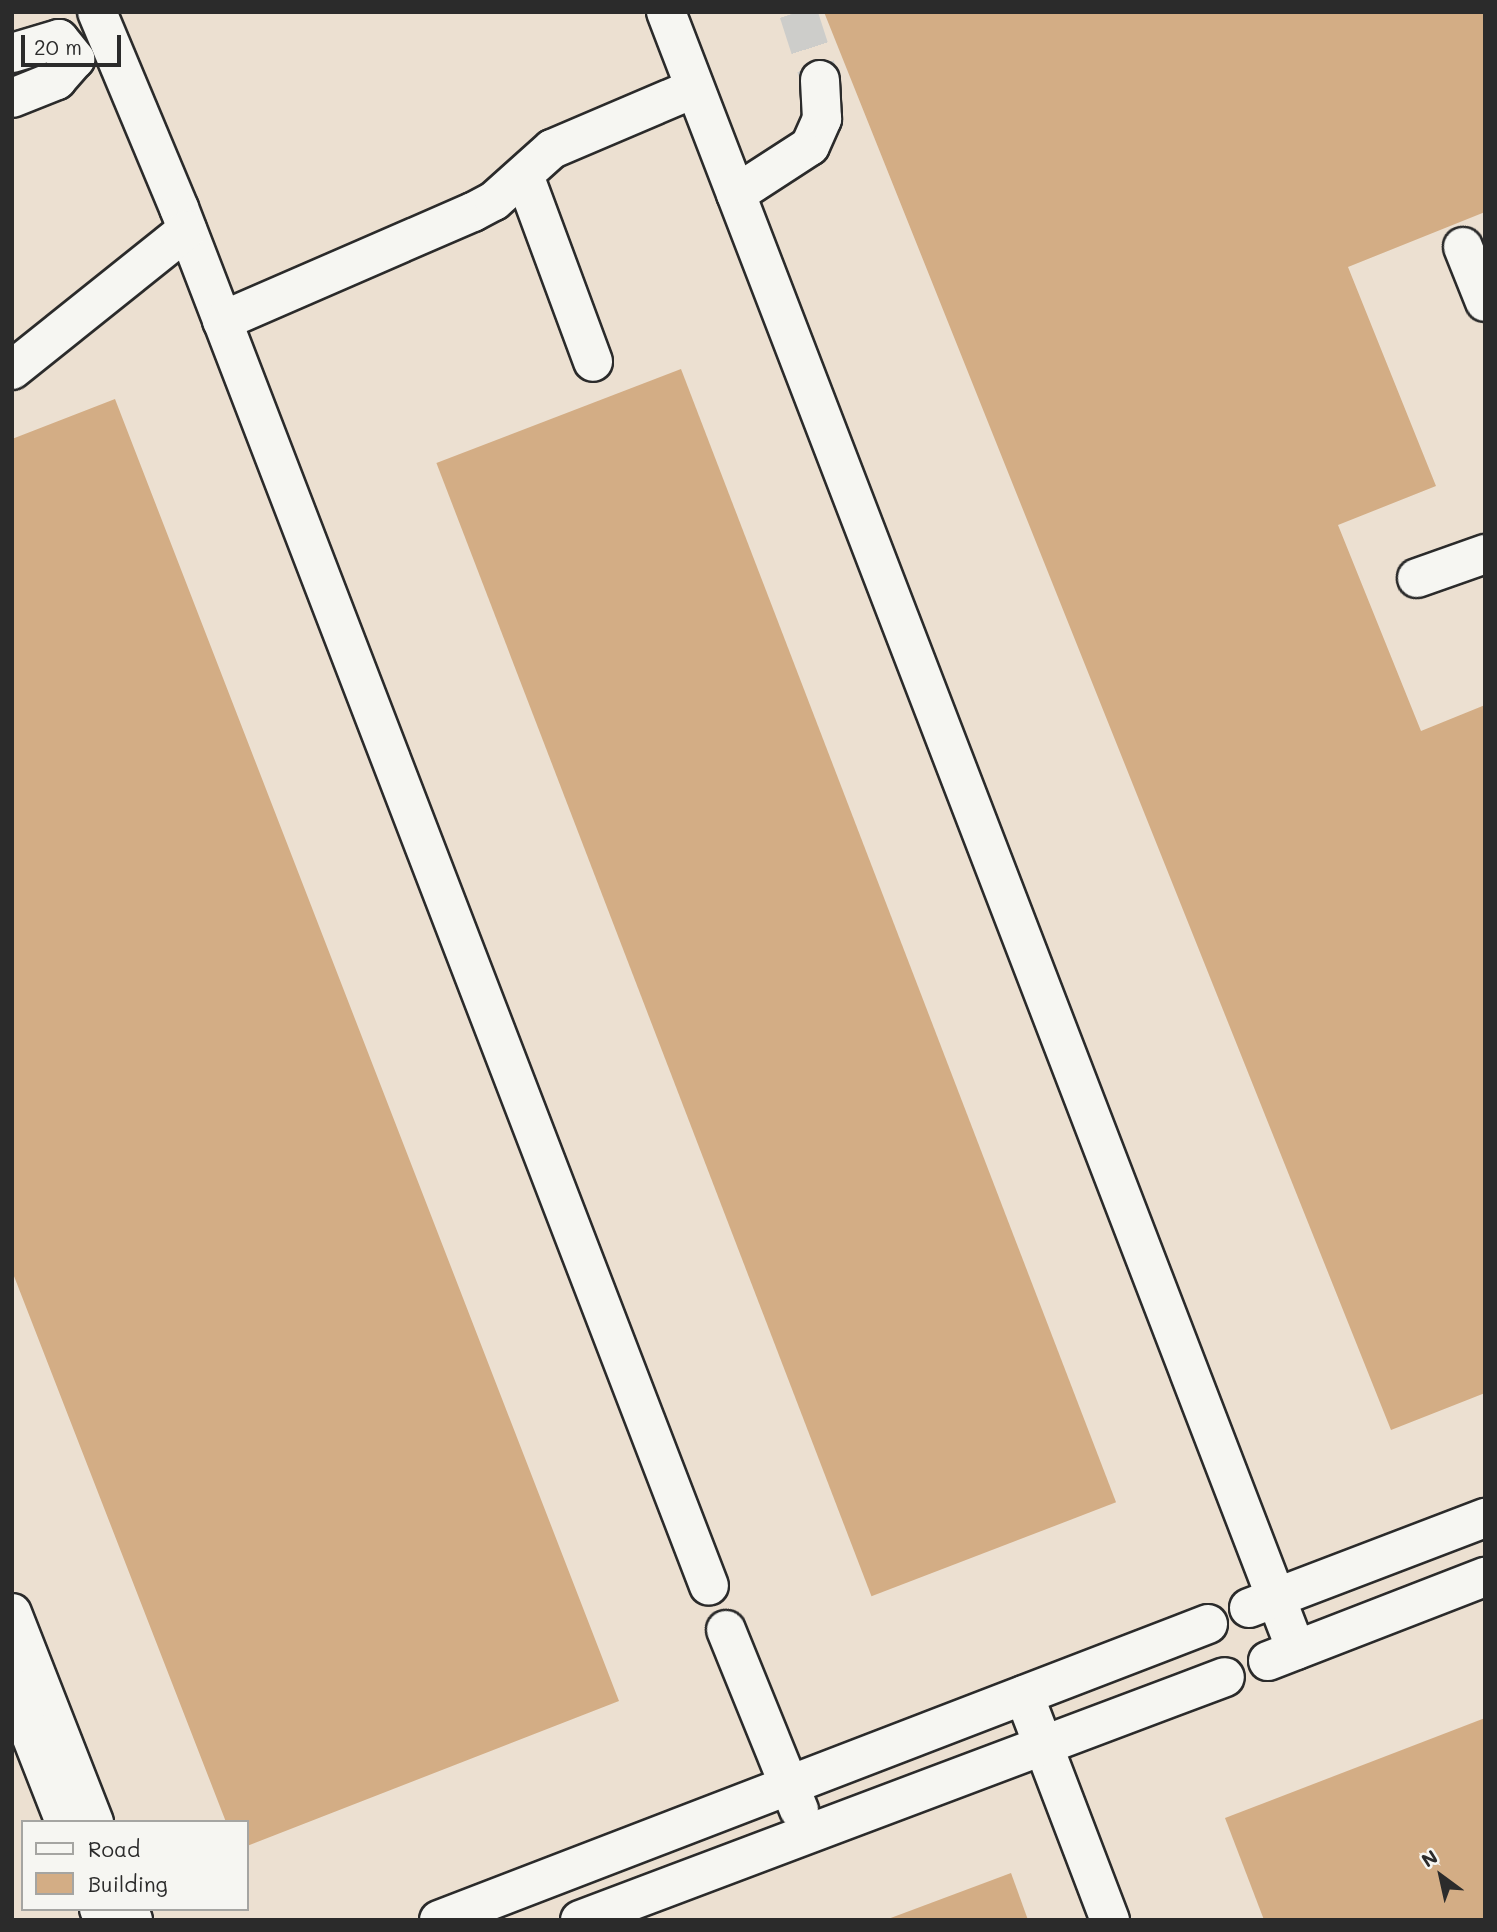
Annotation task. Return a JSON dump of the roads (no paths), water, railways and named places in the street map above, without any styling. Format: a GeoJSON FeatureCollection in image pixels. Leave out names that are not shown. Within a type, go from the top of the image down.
{"type":"FeatureCollection","features":[{"type":"Feature","properties":{"kind":"lane"},"geometry":{"type":"LineString","coordinates":[[97,12],[187,230],[709,1586]]}},
{"type":"Feature","properties":{"kind":"lane"},"geometry":{"type":"LineString","coordinates":[[666,12],[1282,1655],[1485,1577]]}},
{"type":"Feature","properties":{"kind":"lane"},"geometry":{"type":"LineString","coordinates":[[12,53],[59,39],[75,59],[57,80],[12,98]]}},
{"type":"Feature","properties":{"kind":"lane"},"geometry":{"type":"LineString","coordinates":[[736,194],[810,146],[822,119],[820,80]]}},
{"type":"Feature","properties":{"kind":"lane"},"geometry":{"type":"LineString","coordinates":[[222,321],[473,212],[524,175],[552,149],[695,88]]}},
{"type":"Feature","properties":{"kind":"lane"},"geometry":{"type":"LineString","coordinates":[[524,175],[593,362]]}},
{"type":"Feature","properties":{"kind":"lane"},"geometry":{"type":"LineString","coordinates":[[12,370],[187,230]]}},
{"type":"Feature","properties":{"kind":"lane"},"geometry":{"type":"LineString","coordinates":[[1462,247],[1485,302]]}},
{"type":"Feature","properties":{"kind":"lane"},"geometry":{"type":"LineString","coordinates":[[1418,578],[1485,554]]}},
{"type":"Feature","properties":{"kind":"lane"},"geometry":{"type":"LineString","coordinates":[[1262,1603],[1485,1518]]}},
{"type":"Feature","properties":{"kind":"lane"},"geometry":{"type":"LineString","coordinates":[[12,1613],[93,1820]]}},
{"type":"Feature","properties":{"kind":"lane"},"geometry":{"type":"LineString","coordinates":[[439,1920],[1208,1624]]}},
{"type":"Feature","properties":{"kind":"lane"},"geometry":{"type":"LineString","coordinates":[[726,1630],[808,1835]]}},
{"type":"Feature","properties":{"kind":"lane"},"geometry":{"type":"LineString","coordinates":[[580,1920],[665,1905],[808,1835],[1225,1677]]}},
{"type":"Feature","properties":{"kind":"lane"},"geometry":{"type":"LineString","coordinates":[[12,1687],[64,1820]]}},
{"type":"Feature","properties":{"kind":"lane"},"geometry":{"type":"LineString","coordinates":[[1024,1695],[1110,1920]]}},
{"type":"Feature","properties":{"kind":"lane"},"geometry":{"type":"LineString","coordinates":[[640,1842],[665,1905]]}},
{"type":"Feature","properties":{"kind":"tunnel"},"geometry":{"type":"LineString","coordinates":[[798,12],[820,80]]}}]}
